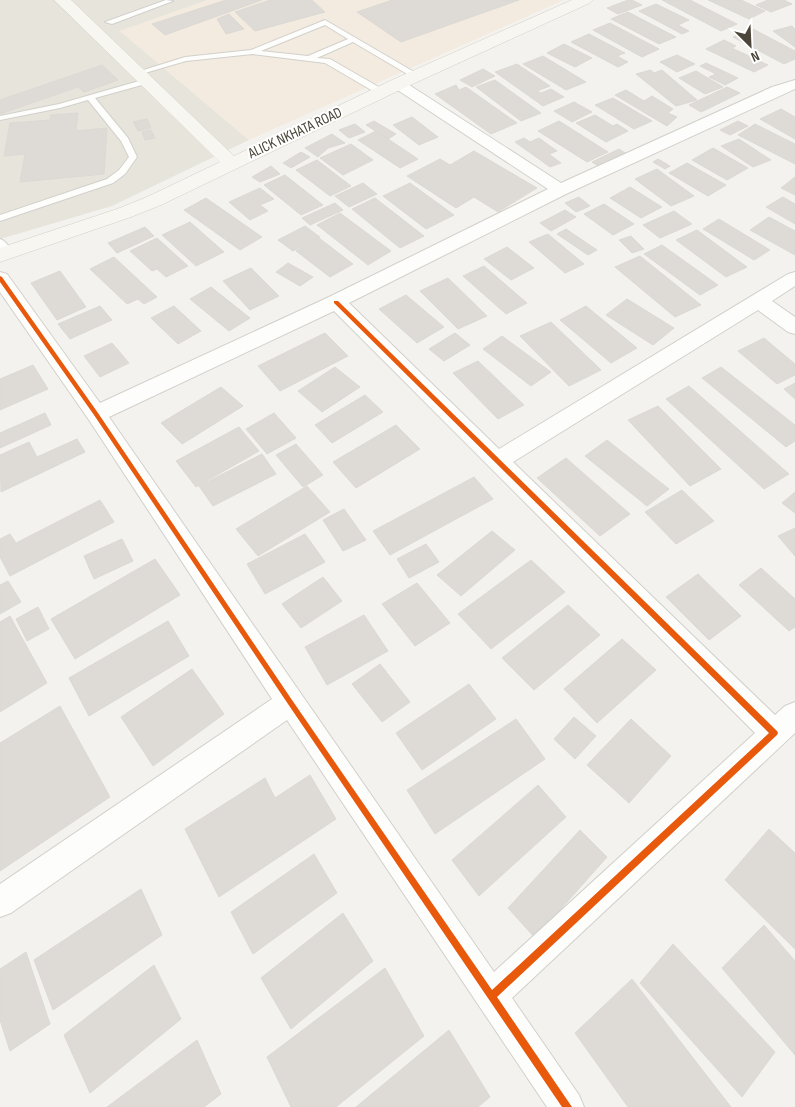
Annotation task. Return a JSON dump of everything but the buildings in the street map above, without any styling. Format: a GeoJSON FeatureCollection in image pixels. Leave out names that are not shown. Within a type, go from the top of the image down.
{"type":"FeatureCollection","features":[{"type":"Feature","properties":{"kind":"main road"},"geometry":{"type":"LineString","coordinates":[[62,0],[231,163]]}},
{"type":"Feature","properties":{"kind":"main road","name":"ALICK NKHATA ROAD"},"geometry":{"type":"LineString","coordinates":[[3,250],[124,213],[161,198],[389,88],[586,0]]}},
{"type":"Feature","properties":{"kind":"main road"},"geometry":{"type":"LineString","coordinates":[[103,17],[123,35]]}},
{"type":"Feature","properties":{"kind":"main road"},"geometry":{"type":"LineString","coordinates":[[143,54],[170,80]]}},
{"type":"Feature","properties":{"kind":"main road"},"geometry":{"type":"LineString","coordinates":[[236,141],[250,154]]}},
{"type":"Feature","properties":{"kind":"street"},"geometry":{"type":"LineString","coordinates":[[96,414],[336,302],[560,190],[777,90],[795,84]]}},
{"type":"Feature","properties":{"kind":"street"},"geometry":{"type":"LineString","coordinates":[[389,88],[560,190]]}},
{"type":"Feature","properties":{"kind":"street"},"geometry":{"type":"LineString","coordinates":[[0,278],[96,414],[567,1107]]}},
{"type":"Feature","properties":{"kind":"street"},"geometry":{"type":"LineString","coordinates":[[497,461],[795,278]]}},
{"type":"Feature","properties":{"kind":"street"},"geometry":{"type":"LineString","coordinates":[[759,301],[795,327]]}},
{"type":"Feature","properties":{"kind":"street"},"geometry":{"type":"LineString","coordinates":[[336,302],[774,733]]}},
{"type":"Feature","properties":{"kind":"street"},"geometry":{"type":"LineString","coordinates":[[0,902],[290,702]]}},
{"type":"Feature","properties":{"kind":"street"},"geometry":{"type":"LineString","coordinates":[[492,995],[795,715]]}},
{"type":"Feature","properties":{"kind":"lane"},"geometry":{"type":"LineString","coordinates":[[103,17],[170,1]]}},
{"type":"Feature","properties":{"kind":"lane"},"geometry":{"type":"LineString","coordinates":[[253,52],[325,22],[417,76]]}},
{"type":"Feature","properties":{"kind":"lane"},"geometry":{"type":"LineString","coordinates":[[306,59],[354,39]]}},
{"type":"Feature","properties":{"kind":"lane"},"geometry":{"type":"LineString","coordinates":[[0,118],[90,98],[142,77],[156,67],[185,59],[253,52],[328,61],[389,88]]}},
{"type":"Feature","properties":{"kind":"lane"},"geometry":{"type":"LineString","coordinates":[[0,218],[110,181],[122,172],[133,157],[125,140],[90,98]]}},
{"type":"Feature","properties":{"kind":"shaded area"},"geometry":{"type":"Polygon","coordinates":[[[0,0],[208,0],[120,31],[249,140],[112,206],[0,239],[0,0]]]}},
{"type":"Feature","properties":{"kind":"shaded area"},"geometry":{"type":"Polygon","coordinates":[[[208,0],[564,0],[249,140],[120,31],[208,0]]]}},
{"type":"Feature","properties":{"kind":"cycle path"},"geometry":{"type":"LineString","coordinates":[[0,278],[96,414],[567,1107]]}},
{"type":"Feature","properties":{"kind":"cycle path"},"geometry":{"type":"LineString","coordinates":[[336,302],[774,733],[492,995]]}}]}
